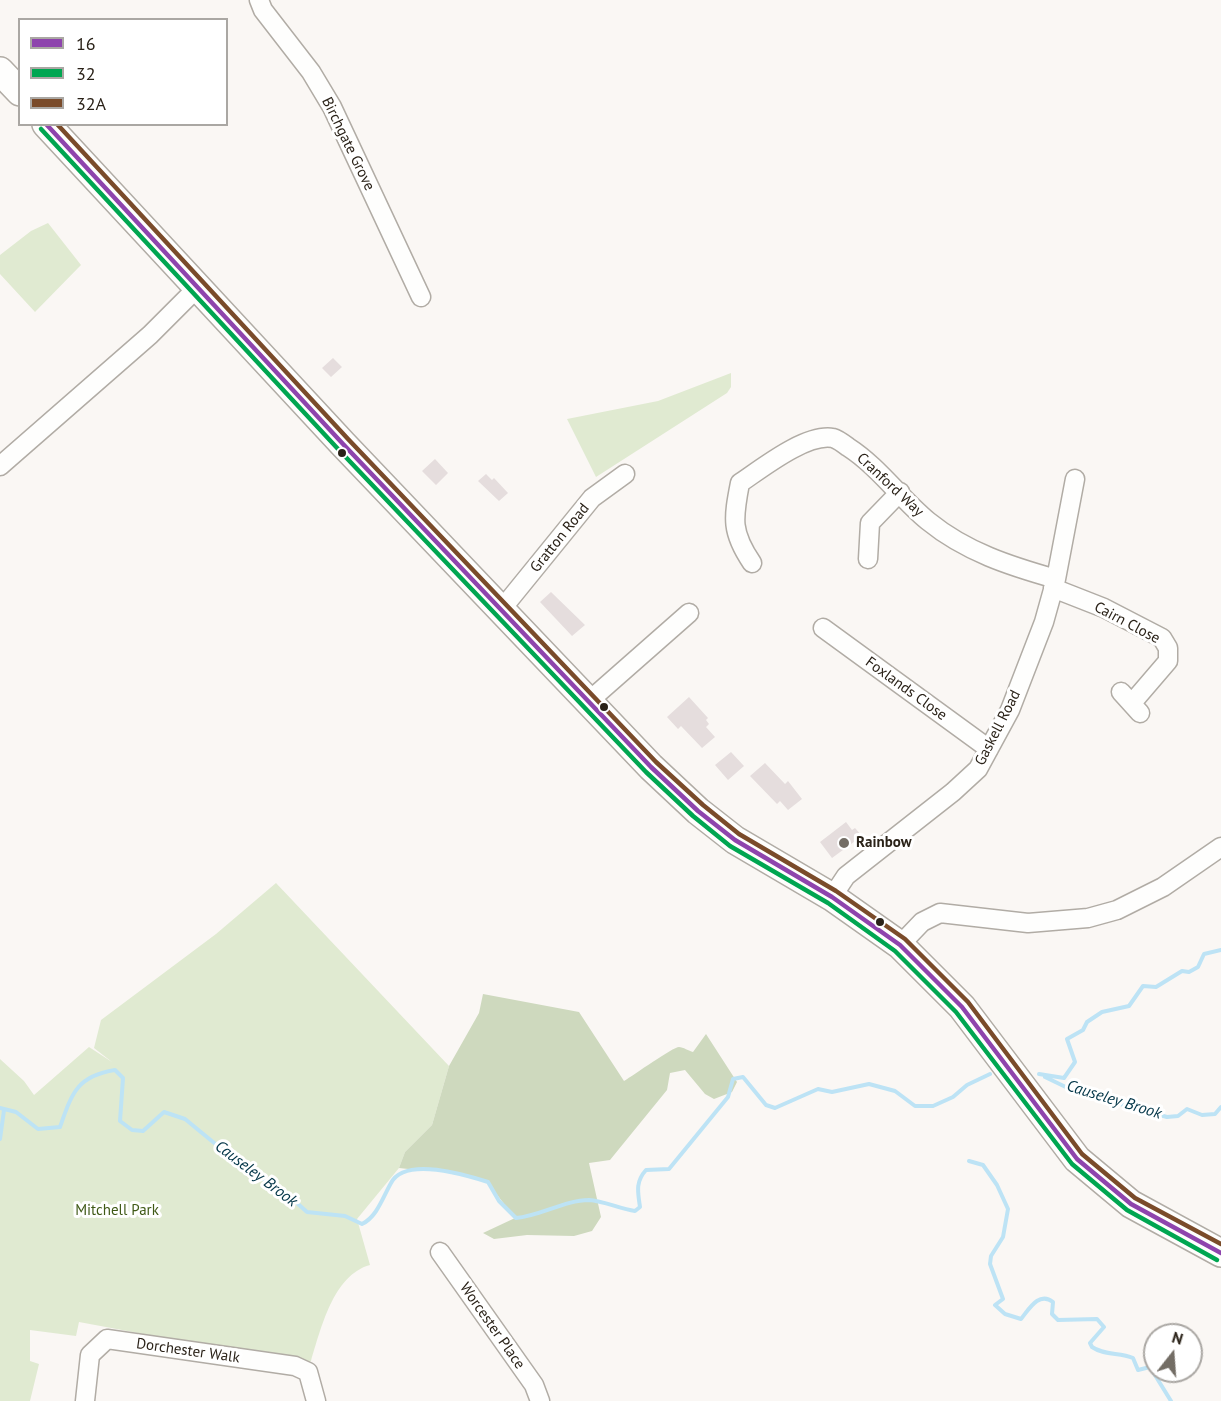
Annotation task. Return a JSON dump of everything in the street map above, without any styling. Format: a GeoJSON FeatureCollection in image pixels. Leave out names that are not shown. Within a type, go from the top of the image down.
{"type":"FeatureCollection","features":[{"type":"Feature","properties":{"kind":"highway"},"geometry":{"type":"LineString","coordinates":[[48,126],[197,288],[651,767],[698,811],[735,840],[832,897],[900,945],[962,1007],[1044,1119],[1085,1166],[1131,1204],[1221,1253]]}},
{"type":"Feature","properties":{"kind":"street","name":"Birchgate Grove"},"geometry":{"type":"LineString","coordinates":[[259,0],[262,10],[311,72],[332,107],[421,297]]}},
{"type":"Feature","properties":{"kind":"street"},"geometry":{"type":"LineString","coordinates":[[1,464],[142,342],[197,288]]}},
{"type":"Feature","properties":{"kind":"street","name":"Cranford Way"},"geometry":{"type":"LineString","coordinates":[[752,563],[742,548],[734,528],[740,483],[770,462],[813,440],[833,438],[863,457],[928,521],[974,550],[1055,584]]}},
{"type":"Feature","properties":{"kind":"street","name":"Gratton Road"},"geometry":{"type":"LineString","coordinates":[[501,610],[592,498],[625,474]]}},
{"type":"Feature","properties":{"kind":"street","name":"Gaskell Road"},"geometry":{"type":"LineString","coordinates":[[832,897],[846,876],[953,792],[978,769],[1014,699],[1044,622],[1055,584],[1064,500],[1075,479]]}},
{"type":"Feature","properties":{"kind":"street"},"geometry":{"type":"LineString","coordinates":[[862,550],[870,523],[900,492]]}},
{"type":"Feature","properties":{"kind":"street","name":"Cairn Close"},"geometry":{"type":"LineString","coordinates":[[1055,584],[1162,638],[1168,648],[1168,661],[1131,702]]}},
{"type":"Feature","properties":{"kind":"street"},"geometry":{"type":"LineString","coordinates":[[589,701],[689,613]]}},
{"type":"Feature","properties":{"kind":"street","name":"Foxlands Close"},"geometry":{"type":"LineString","coordinates":[[823,628],[989,749]]}},
{"type":"Feature","properties":{"kind":"street"},"geometry":{"type":"LineString","coordinates":[[900,945],[922,922],[940,913],[1028,923],[1088,918],[1117,910],[1163,887],[1221,847]]}},
{"type":"Feature","properties":{"kind":"street","name":"Worcester Place"},"geometry":{"type":"LineString","coordinates":[[440,1252],[534,1385],[540,1401]]}},
{"type":"Feature","properties":{"kind":"street","name":"Dorchester Walk"},"geometry":{"type":"LineString","coordinates":[[85,1401],[90,1355],[107,1339],[295,1366],[308,1372],[316,1401]]}},
{"type":"Feature","properties":{"kind":"green space"},"geometry":{"type":"Polygon","coordinates":[[[48,223],[81,265],[35,312],[0,274],[0,255],[31,231],[48,223]]]}},
{"type":"Feature","properties":{"kind":"green space"},"geometry":{"type":"Polygon","coordinates":[[[731,373],[731,387],[727,393],[596,477],[567,419],[658,401],[731,373]]]}},
{"type":"Feature","properties":{"kind":"green space","name":"Mitchell Park"},"geometry":{"type":"Polygon","coordinates":[[[276,883],[449,1066],[432,1125],[405,1152],[399,1168],[357,1219],[370,1265],[357,1271],[338,1291],[324,1319],[311,1361],[305,1364],[79,1322],[76,1336],[30,1330],[30,1361],[39,1364],[30,1401],[0,1401],[0,1059],[24,1081],[34,1095],[89,1047],[112,1062],[94,1048],[101,1020],[216,934],[276,883]]]}},
{"type":"Feature","properties":{"kind":"green space"},"geometry":{"type":"Polygon","coordinates":[[[483,994],[579,1012],[624,1081],[675,1048],[681,1047],[693,1052],[706,1034],[737,1082],[732,1092],[714,1099],[705,1094],[685,1070],[670,1073],[667,1090],[610,1160],[589,1163],[601,1217],[592,1231],[574,1236],[527,1235],[494,1239],[483,1233],[515,1218],[486,1182],[456,1173],[399,1168],[405,1152],[432,1125],[449,1066],[479,1013],[483,994]]]}},
{"type":"Feature","properties":{"kind":"building"},"geometry":{"type":"Polygon","coordinates":[[[333,358],[342,367],[331,377],[322,368],[333,358]]]}},
{"type":"Feature","properties":{"kind":"building"},"geometry":{"type":"Polygon","coordinates":[[[435,459],[448,473],[436,485],[422,471],[435,459]]]}},
{"type":"Feature","properties":{"kind":"building"},"geometry":{"type":"Polygon","coordinates":[[[486,474],[492,480],[494,478],[508,493],[499,501],[478,481],[486,474]]]}},
{"type":"Feature","properties":{"kind":"building"},"geometry":{"type":"Polygon","coordinates":[[[551,592],[585,625],[572,636],[540,602],[551,592]]]}},
{"type":"Feature","properties":{"kind":"building"},"geometry":{"type":"Polygon","coordinates":[[[689,697],[708,718],[706,720],[709,724],[706,727],[715,737],[702,748],[681,726],[678,729],[667,717],[689,697]]]}},
{"type":"Feature","properties":{"kind":"building"},"geometry":{"type":"Polygon","coordinates":[[[731,752],[744,766],[728,780],[715,765],[731,752]]]}},
{"type":"Feature","properties":{"kind":"building"},"geometry":{"type":"Polygon","coordinates":[[[765,763],[785,784],[788,781],[802,799],[788,810],[780,801],[777,804],[750,776],[765,763]]]}},
{"type":"Feature","properties":{"kind":"building"},"geometry":{"type":"Polygon","coordinates":[[[846,822],[852,830],[855,828],[862,836],[832,858],[820,842],[846,822]]]}},
{"type":"Feature","properties":{"kind":"waterway"},"geometry":{"type":"LineString","coordinates":[[1039,1074],[1064,1078],[1075,1062],[1067,1039],[1083,1030],[1087,1022],[1102,1012],[1129,1006],[1143,986],[1156,987],[1182,971],[1189,972],[1198,967],[1204,954],[1221,950]]}},
{"type":"Feature","properties":{"kind":"waterway","name":"Causeley Brook"},"geometry":{"type":"LineString","coordinates":[[0,1108],[16,1112],[38,1129],[60,1127],[68,1105],[78,1088],[92,1077],[115,1070],[123,1078],[120,1121],[132,1130],[143,1131],[164,1112],[185,1119],[252,1174],[279,1187],[307,1212],[345,1216],[362,1224],[376,1212],[391,1183],[398,1175],[409,1170],[422,1169],[451,1172],[488,1182],[499,1201],[516,1218],[589,1200],[635,1211],[640,1207],[638,1188],[643,1174],[646,1170],[669,1169],[728,1097],[733,1079],[743,1077],[766,1105],[775,1108],[818,1089],[832,1092],[869,1084],[895,1091],[915,1106],[933,1106],[953,1097],[967,1085],[990,1074]]}},
{"type":"Feature","properties":{"kind":"waterway","name":"Causeley Brook"},"geometry":{"type":"LineString","coordinates":[[1045,1077],[1074,1091],[1167,1117],[1178,1116],[1187,1109],[1202,1115],[1215,1114],[1221,1107]]}},
{"type":"Feature","properties":{"kind":"waterway"},"geometry":{"type":"LineString","coordinates":[[0,1139],[4,1110]]}},
{"type":"Feature","properties":{"kind":"waterway"},"geometry":{"type":"LineString","coordinates":[[969,1161],[983,1165],[997,1185],[1008,1209],[1003,1237],[991,1256],[990,1264],[1003,1299],[995,1305],[1005,1314],[1021,1319],[1039,1300],[1048,1299],[1053,1302],[1052,1314],[1058,1320],[1097,1319],[1104,1327],[1090,1343],[1092,1347],[1102,1352],[1133,1358],[1138,1370],[1150,1367],[1171,1401]]}},
{"type":"Feature","properties":{"kind":"transit line","name":"16"},"geometry":{"type":"LineString","coordinates":[[48,126],[343,444],[651,767],[698,811],[735,840],[832,897],[900,945],[962,1007],[1077,1159],[1131,1204],[1221,1253]]}},
{"type":"Feature","properties":{"kind":"transit line","name":"32A"},"geometry":{"type":"LineString","coordinates":[[59,126],[348,439],[656,762],[739,834],[836,891],[905,939],[968,1002],[1082,1154],[1135,1198],[1221,1244]]}},
{"type":"Feature","properties":{"kind":"transit line","name":"32"},"geometry":{"type":"LineString","coordinates":[[41,129],[338,449],[646,772],[693,816],[730,846],[828,903],[895,951],[956,1012],[1072,1164],[1127,1210],[1217,1260]]}},
{"type":"Feature","properties":{"kind":"place","name":"Rainbow"},"geometry":{"type":"Point","coordinates":[844,843]}}]}
